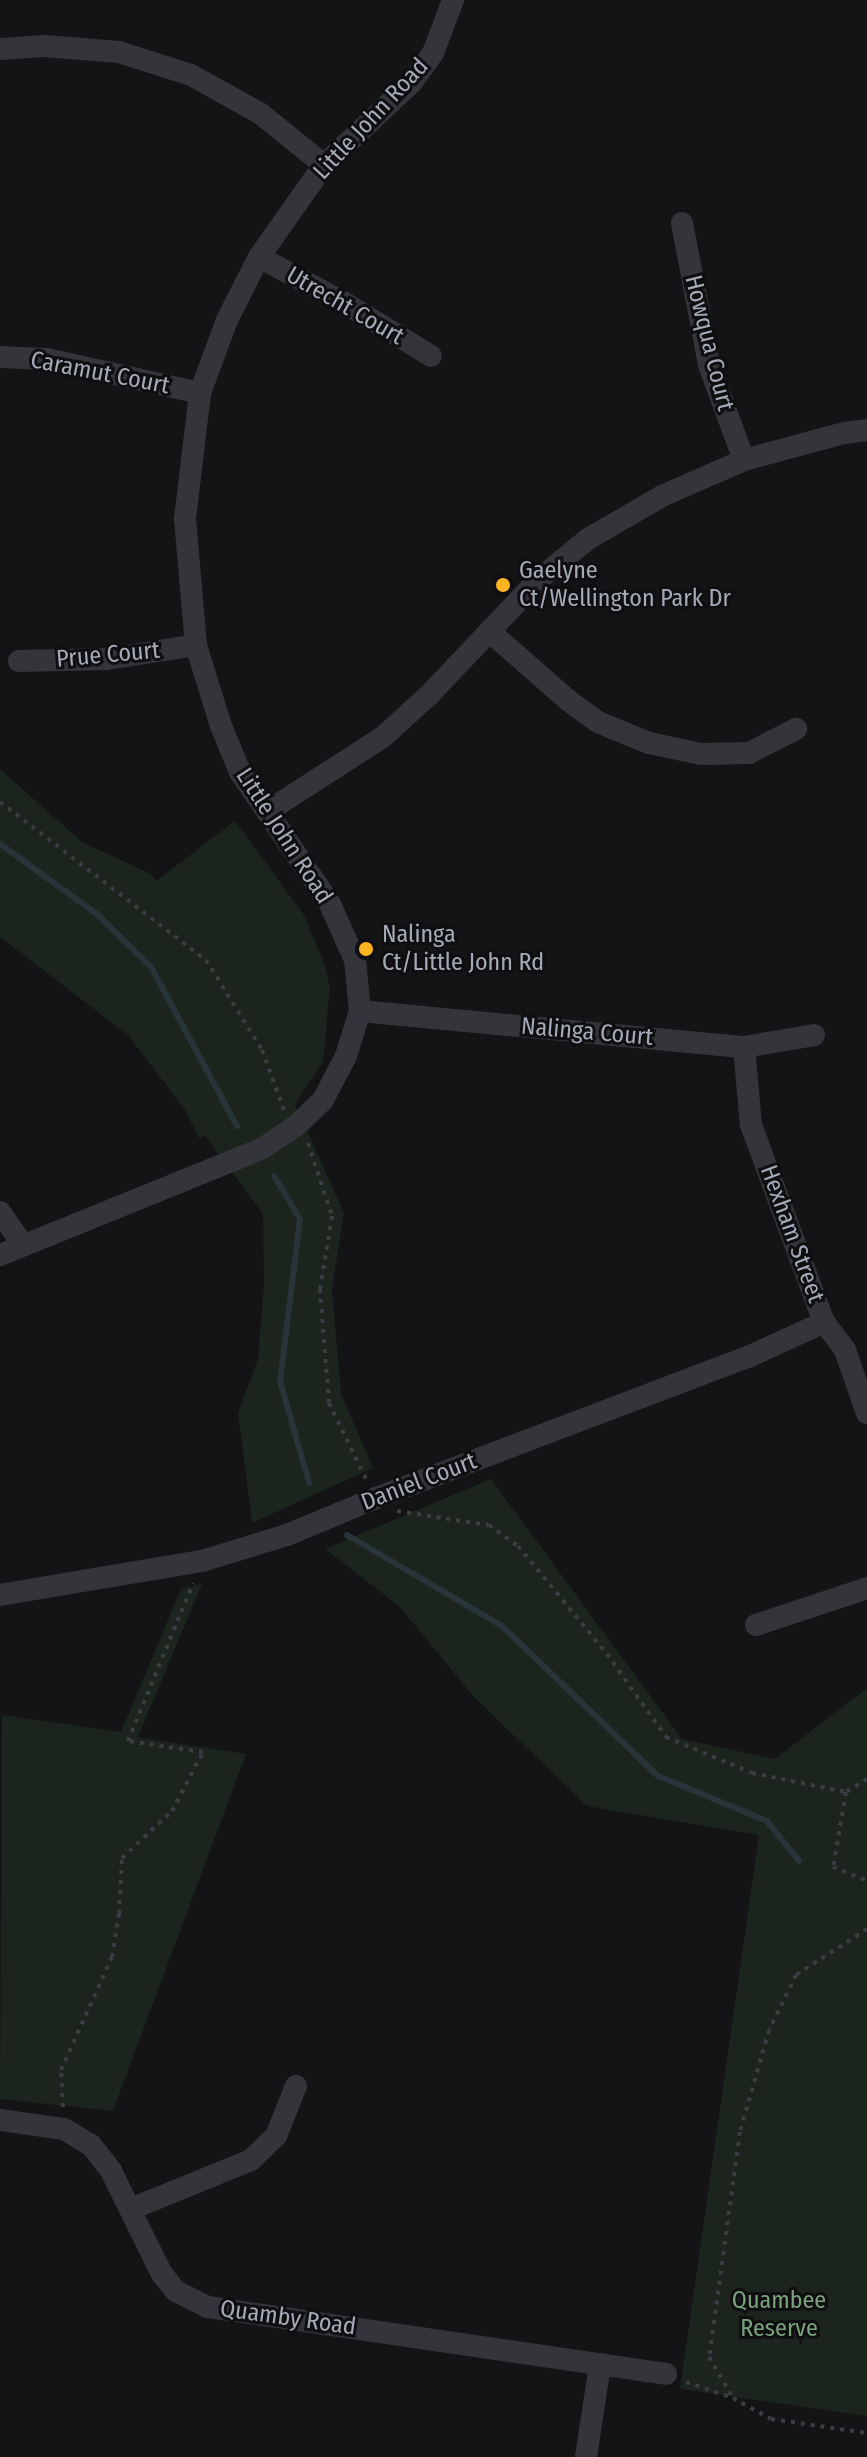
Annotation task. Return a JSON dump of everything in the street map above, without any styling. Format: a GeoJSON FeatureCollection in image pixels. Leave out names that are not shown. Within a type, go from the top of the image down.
{"type":"FeatureCollection","features":[{"type":"Feature","properties":{"kind":"street","name":"Little John Road"},"geometry":{"type":"LineString","coordinates":[[0,1255],[263,1148],[296,1126],[323,1100],[346,1056],[360,1011],[355,960],[330,904],[240,772],[221,726],[196,645],[185,519],[200,393],[227,320],[259,257],[324,165],[412,82],[433,53],[453,0]]}},
{"type":"Feature","properties":{"kind":"street"},"geometry":{"type":"LineString","coordinates":[[0,49],[44,46],[119,52],[191,75],[261,114],[324,165]]}},
{"type":"Feature","properties":{"kind":"street","name":"Howqua Court"},"geometry":{"type":"LineString","coordinates":[[682,223],[709,365],[744,460]]}},
{"type":"Feature","properties":{"kind":"street","name":"Utrecht Court"},"geometry":{"type":"LineString","coordinates":[[259,257],[343,302],[431,356]]}},
{"type":"Feature","properties":{"kind":"street","name":"Caramut Court"},"geometry":{"type":"LineString","coordinates":[[0,357],[47,359],[200,393]]}},
{"type":"Feature","properties":{"kind":"street"},"geometry":{"type":"LineString","coordinates":[[268,811],[383,737],[429,695],[538,580],[588,539],[662,496],[744,460],[844,433],[867,430]]}},
{"type":"Feature","properties":{"kind":"street"},"geometry":{"type":"LineString","coordinates":[[489,631],[569,701],[598,722],[649,743],[701,754],[749,753],[796,729]]}},
{"type":"Feature","properties":{"kind":"street","name":"Prue Court"},"geometry":{"type":"LineString","coordinates":[[19,661],[107,659],[196,645]]}},
{"type":"Feature","properties":{"kind":"street","name":"Nalinga Court"},"geometry":{"type":"LineString","coordinates":[[360,1011],[744,1047],[814,1035]]}},
{"type":"Feature","properties":{"kind":"street","name":"Hexham Street"},"geometry":{"type":"LineString","coordinates":[[744,1047],[751,1125],[824,1322],[845,1350],[867,1413]]}},
{"type":"Feature","properties":{"kind":"street"},"geometry":{"type":"LineString","coordinates":[[0,1212],[23,1245]]}},
{"type":"Feature","properties":{"kind":"street","name":"Daniel Court"},"geometry":{"type":"LineString","coordinates":[[0,1595],[202,1561],[287,1535],[748,1357],[824,1322]]}},
{"type":"Feature","properties":{"kind":"street"},"geometry":{"type":"LineString","coordinates":[[756,1625],[867,1588]]}},
{"type":"Feature","properties":{"kind":"street"},"geometry":{"type":"LineString","coordinates":[[131,2209],[251,2160],[276,2136],[296,2086]]}},
{"type":"Feature","properties":{"kind":"street","name":"Quamby Road"},"geometry":{"type":"LineString","coordinates":[[0,2120],[64,2129],[91,2145],[111,2171],[162,2274],[176,2291],[208,2307],[666,2374]]}},
{"type":"Feature","properties":{"kind":"street"},"geometry":{"type":"LineString","coordinates":[[586,2457],[600,2364]]}},
{"type":"Feature","properties":{"kind":"path"},"geometry":{"type":"LineString","coordinates":[[0,802],[206,960],[262,1050],[284,1110]]}},
{"type":"Feature","properties":{"kind":"path"},"geometry":{"type":"LineString","coordinates":[[307,1142],[332,1216],[320,1289],[329,1403],[368,1483]]}},
{"type":"Feature","properties":{"kind":"path"},"geometry":{"type":"LineString","coordinates":[[386,1506],[406,1515],[489,1525],[518,1546],[607,1654],[666,1737],[752,1773],[846,1792],[867,1779]]}},
{"type":"Feature","properties":{"kind":"path"},"geometry":{"type":"LineString","coordinates":[[64,2129],[61,2070],[112,1957],[119,1914],[122,1858],[172,1811],[203,1752],[128,1741],[202,1561]]}},
{"type":"Feature","properties":{"kind":"path"},"geometry":{"type":"LineString","coordinates":[[846,1792],[833,1867],[867,1881]]}},
{"type":"Feature","properties":{"kind":"path"},"geometry":{"type":"LineString","coordinates":[[733,2398],[709,2357],[740,2132],[769,2030],[796,1975],[867,1929]]}},
{"type":"Feature","properties":{"kind":"path"},"geometry":{"type":"LineString","coordinates":[[666,2374],[733,2398],[771,2419],[867,2433]]}},
{"type":"Feature","properties":{"kind":"green space"},"geometry":{"type":"Polygon","coordinates":[[[0,769],[82,842],[151,874],[156,881],[235,821],[304,915],[324,963],[330,987],[323,1062],[295,1104],[344,1213],[332,1289],[341,1394],[373,1468],[252,1523],[238,1413],[258,1359],[264,1283],[263,1214],[205,1136],[199,1138],[185,1110],[128,1035],[0,937],[0,769]]]}},
{"type":"Feature","properties":{"kind":"green space","name":"Quambee Reserve"},"geometry":{"type":"Polygon","coordinates":[[[491,1479],[682,1739],[775,1759],[867,1688],[867,2416],[680,2389],[759,1835],[587,1806],[473,1696],[399,1606],[325,1549],[491,1479]]]}},
{"type":"Feature","properties":{"kind":"green space"},"geometry":{"type":"Polygon","coordinates":[[[202,1584],[138,1737],[246,1754],[113,2111],[0,2099],[2,1715],[121,1732],[181,1589],[202,1584]]]}},
{"type":"Feature","properties":{"kind":"waterway"},"geometry":{"type":"LineString","coordinates":[[0,844],[97,914],[151,967],[237,1126]]}},
{"type":"Feature","properties":{"kind":"waterway"},"geometry":{"type":"LineString","coordinates":[[274,1176],[300,1219],[280,1381],[309,1483]]}},
{"type":"Feature","properties":{"kind":"waterway"},"geometry":{"type":"LineString","coordinates":[[347,1535],[502,1626],[658,1776],[767,1821],[799,1861]]}},
{"type":"Feature","properties":{"kind":"place","name":"Gaelyne Ct/Wellington Park Dr"},"geometry":{"type":"Point","coordinates":[503,585]}},
{"type":"Feature","properties":{"kind":"place","name":"Nalinga Ct/Little John Rd"},"geometry":{"type":"Point","coordinates":[366,949]}}]}
